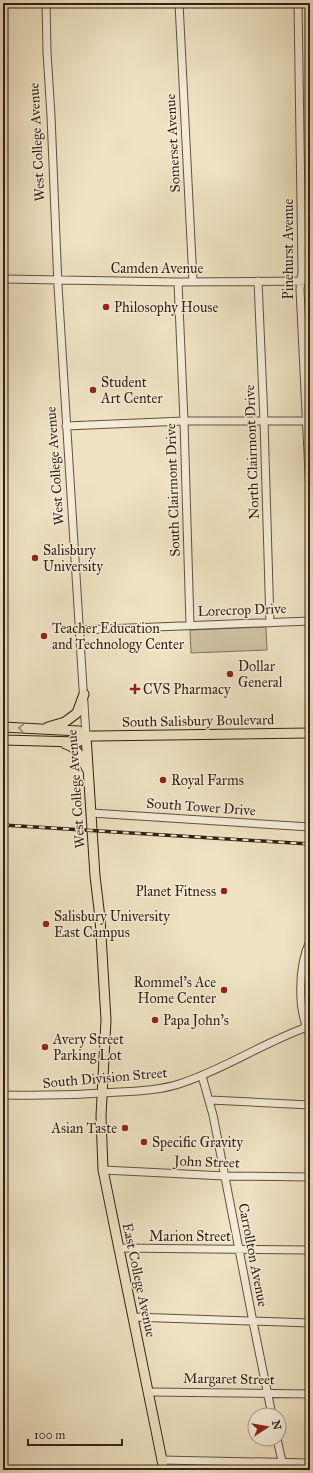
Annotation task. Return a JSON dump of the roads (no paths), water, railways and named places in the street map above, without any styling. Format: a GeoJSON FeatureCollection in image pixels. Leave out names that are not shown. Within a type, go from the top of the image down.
{"type":"FeatureCollection","features":[{"type":"Feature","properties":{"kind":"main road"},"geometry":{"type":"LineString","coordinates":[[43,729],[65,722],[77,713],[84,694]]}},
{"type":"Feature","properties":{"kind":"main road","name":"South Salisbury Boulevard"},"geometry":{"type":"LineString","coordinates":[[3,727],[79,731],[86,736]]}},
{"type":"Feature","properties":{"kind":"main road","name":"South Salisbury Boulevard"},"geometry":{"type":"LineString","coordinates":[[3,740],[78,742],[86,736],[310,733]]}},
{"type":"Feature","properties":{"kind":"main road","name":"West College Avenue"},"geometry":{"type":"LineString","coordinates":[[86,736],[90,813],[100,918],[105,1004],[103,1094]]}},
{"type":"Feature","properties":{"kind":"main road"},"geometry":{"type":"LineString","coordinates":[[56,741],[71,745],[75,748],[88,772]]}},
{"type":"Feature","properties":{"kind":"main road","name":"East College Avenue"},"geometry":{"type":"LineString","coordinates":[[103,1094],[101,1116],[103,1170],[164,1470]]}},
{"type":"Feature","properties":{"kind":"street","name":"West College Avenue"},"geometry":{"type":"LineString","coordinates":[[46,3],[57,280],[86,736]]}},
{"type":"Feature","properties":{"kind":"street","name":"Somerset Avenue"},"geometry":{"type":"LineString","coordinates":[[179,3],[193,281]]}},
{"type":"Feature","properties":{"kind":"street","name":"Pinehurst Avenue"},"geometry":{"type":"LineString","coordinates":[[298,3],[302,272],[300,289],[309,421],[310,494]]}},
{"type":"Feature","properties":{"kind":"street","name":"Camden Avenue"},"geometry":{"type":"LineString","coordinates":[[3,279],[178,282],[310,281]]}},
{"type":"Feature","properties":{"kind":"street","name":"South Clairmont Drive"},"geometry":{"type":"LineString","coordinates":[[178,282],[190,625]]}},
{"type":"Feature","properties":{"kind":"street","name":"North Clairmont Drive"},"geometry":{"type":"LineString","coordinates":[[258,282],[270,623]]}},
{"type":"Feature","properties":{"kind":"street"},"geometry":{"type":"LineString","coordinates":[[66,426],[184,421],[309,421]]}},
{"type":"Feature","properties":{"kind":"street","name":"Lorecrop Drive"},"geometry":{"type":"LineString","coordinates":[[80,630],[310,621]]}},
{"type":"Feature","properties":{"kind":"street","name":"South Tower Drive"},"geometry":{"type":"LineString","coordinates":[[90,813],[310,827]]}},
{"type":"Feature","properties":{"kind":"street"},"geometry":{"type":"LineString","coordinates":[[308,1026],[301,1000],[304,956],[310,941]]}},
{"type":"Feature","properties":{"kind":"street","name":"South Division Street"},"geometry":{"type":"LineString","coordinates":[[3,1095],[49,1096],[103,1094],[155,1089],[181,1084],[202,1076],[288,1034],[308,1026]]}},
{"type":"Feature","properties":{"kind":"street"},"geometry":{"type":"LineString","coordinates":[[202,1076],[210,1100],[310,1108]]}},
{"type":"Feature","properties":{"kind":"street","name":"Carrollton Avenue"},"geometry":{"type":"LineString","coordinates":[[210,1100],[271,1407]]}},
{"type":"Feature","properties":{"kind":"street","name":"John Street"},"geometry":{"type":"LineString","coordinates":[[103,1170],[225,1176],[310,1177]]}},
{"type":"Feature","properties":{"kind":"street","name":"Marion Street"},"geometry":{"type":"LineString","coordinates":[[118,1248],[310,1250]]}},
{"type":"Feature","properties":{"kind":"street"},"geometry":{"type":"LineString","coordinates":[[133,1317],[310,1323]]}},
{"type":"Feature","properties":{"kind":"street","name":"Margaret Street"},"geometry":{"type":"LineString","coordinates":[[148,1392],[310,1394]]}},
{"type":"Feature","properties":{"kind":"street"},"geometry":{"type":"LineString","coordinates":[[279,1447],[283,1466]]}},
{"type":"Feature","properties":{"kind":"street"},"geometry":{"type":"LineString","coordinates":[[161,1460],[283,1466],[310,1463]]}},
{"type":"Feature","properties":{"kind":"railway"},"geometry":{"type":"LineString","coordinates":[[3,825],[310,844]]}},
{"type":"Feature","properties":{"kind":"place","name":"Philosophy House"},"geometry":{"type":"Point","coordinates":[106,307]}},
{"type":"Feature","properties":{"kind":"place","name":"Student Art Center"},"geometry":{"type":"Point","coordinates":[93,390]}},
{"type":"Feature","properties":{"kind":"place","name":"Salisbury University"},"geometry":{"type":"Point","coordinates":[35,558]}},
{"type":"Feature","properties":{"kind":"place","name":"Teacher Education and Technology Center"},"geometry":{"type":"Point","coordinates":[44,636]}},
{"type":"Feature","properties":{"kind":"place","name":"Dollar General"},"geometry":{"type":"Point","coordinates":[230,674]}},
{"type":"Feature","properties":{"kind":"place","name":"CVS Pharmacy"},"geometry":{"type":"Point","coordinates":[135,689]}},
{"type":"Feature","properties":{"kind":"place","name":"Royal Farms"},"geometry":{"type":"Point","coordinates":[163,780]}},
{"type":"Feature","properties":{"kind":"place","name":"Planet Fitness"},"geometry":{"type":"Point","coordinates":[224,891]}},
{"type":"Feature","properties":{"kind":"place","name":"Salisbury University East Campus"},"geometry":{"type":"Point","coordinates":[46,924]}},
{"type":"Feature","properties":{"kind":"place","name":"Rommel's Ace Home Center"},"geometry":{"type":"Point","coordinates":[224,990]}},
{"type":"Feature","properties":{"kind":"place","name":"Papa John's"},"geometry":{"type":"Point","coordinates":[155,1020]}},
{"type":"Feature","properties":{"kind":"place","name":"Avery Street Parking Lot"},"geometry":{"type":"Point","coordinates":[45,1047]}},
{"type":"Feature","properties":{"kind":"place","name":"Asian Taste"},"geometry":{"type":"Point","coordinates":[125,1128]}},
{"type":"Feature","properties":{"kind":"place","name":"Specific Gravity"},"geometry":{"type":"Point","coordinates":[144,1142]}}]}
